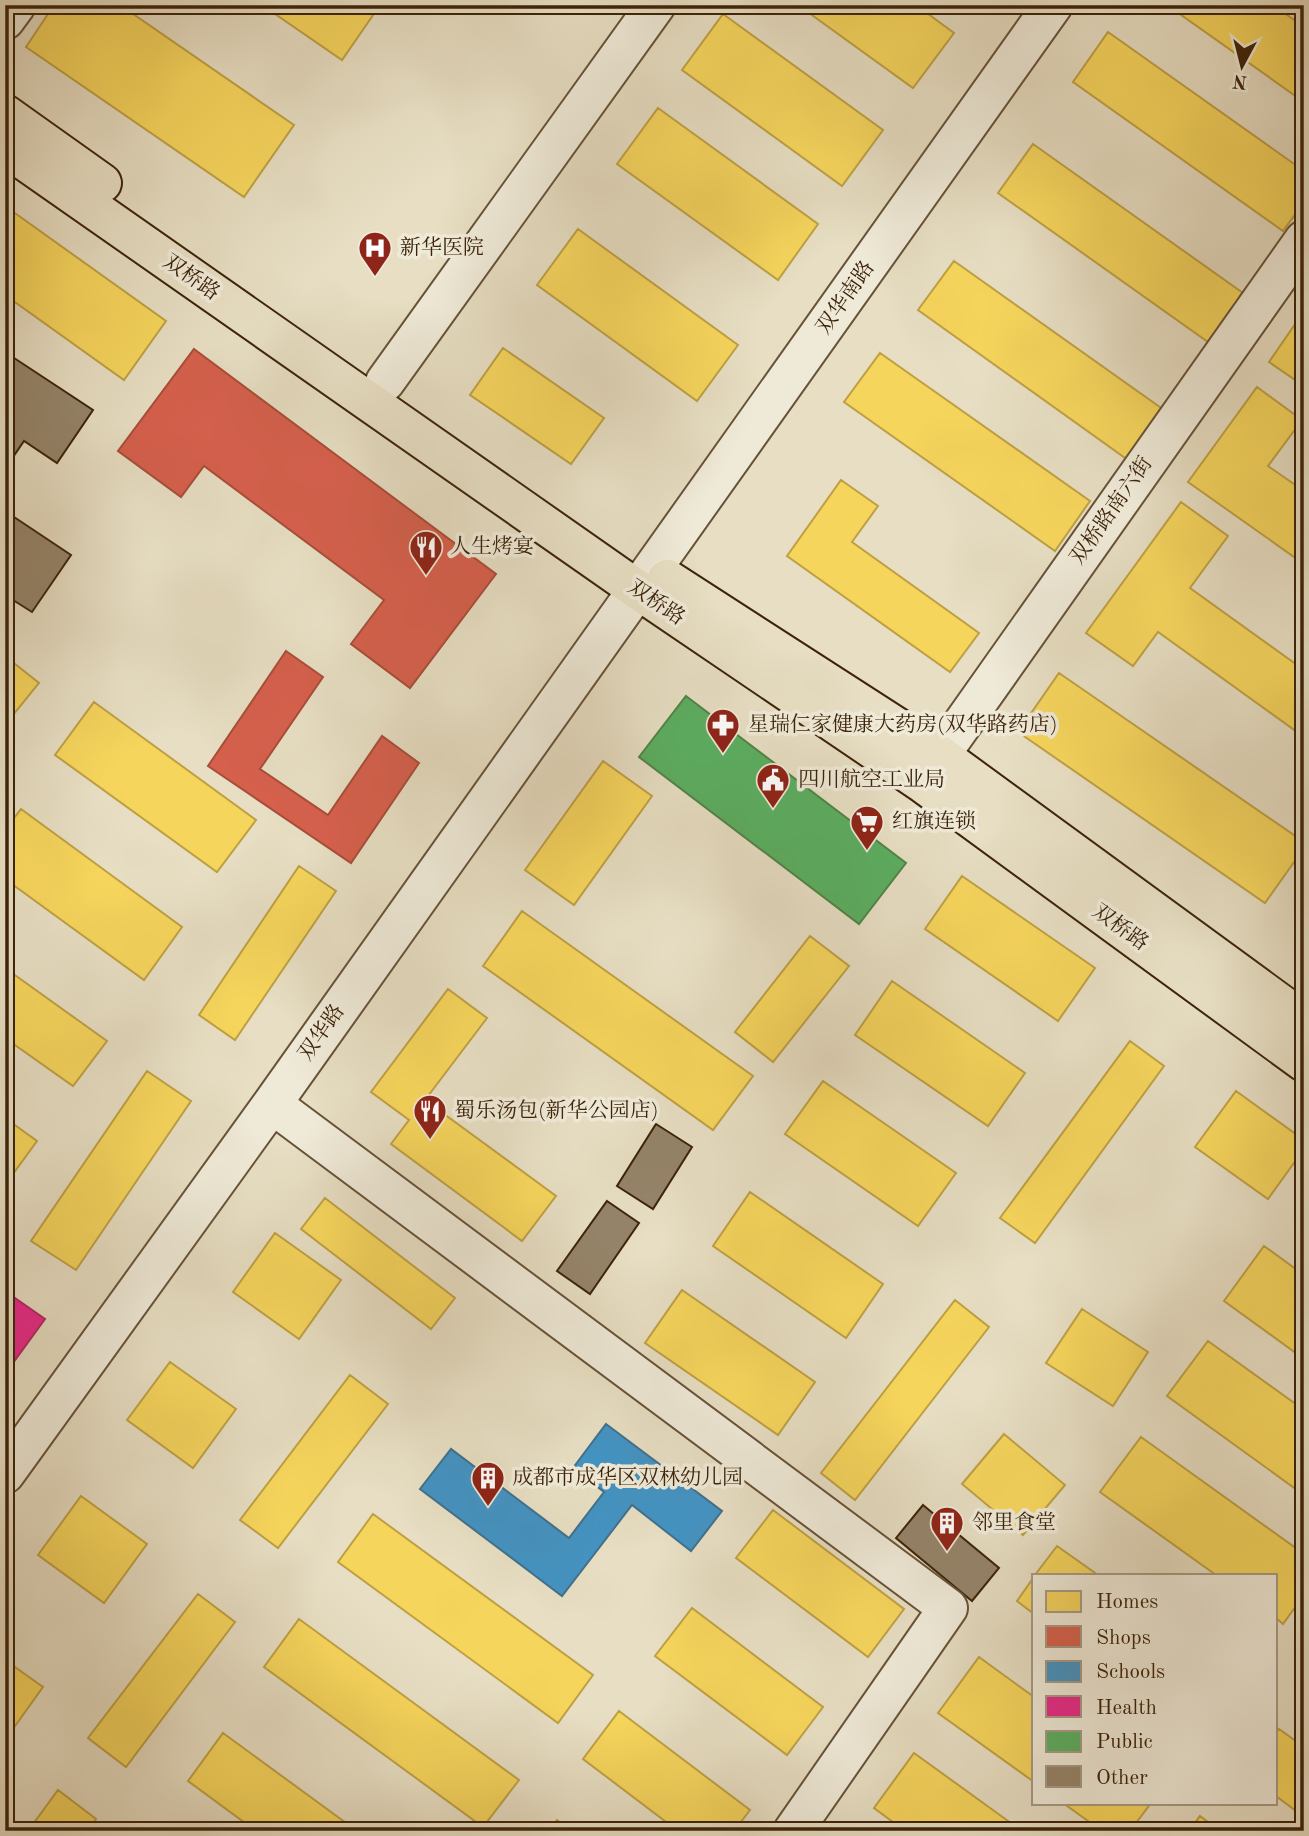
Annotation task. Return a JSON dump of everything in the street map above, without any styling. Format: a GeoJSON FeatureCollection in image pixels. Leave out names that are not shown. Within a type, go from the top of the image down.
{"type":"FeatureCollection","features":[{"type":"Feature","properties":{"kind":"main road","name":"双桥路"},"geometry":{"type":"LineString","coordinates":[[5,114],[385,382],[645,580]]}},
{"type":"Feature","properties":{"kind":"main road","name":"双桥路"},"geometry":{"type":"LineString","coordinates":[[5,148],[1304,1021]]}},
{"type":"Feature","properties":{"kind":"main road","name":"双桥路"},"geometry":{"type":"LineString","coordinates":[[930,769],[1304,1062]]}},
{"type":"Feature","properties":{"kind":"street"},"geometry":{"type":"LineString","coordinates":[[5,20],[16,5]]}},
{"type":"Feature","properties":{"kind":"street"},"geometry":{"type":"LineString","coordinates":[[385,382],[656,5]]}},
{"type":"Feature","properties":{"kind":"street","name":"双华南路"},"geometry":{"type":"LineString","coordinates":[[645,580],[1053,5]]}},
{"type":"Feature","properties":{"kind":"street","name":"双桥路南六街"},"geometry":{"type":"LineString","coordinates":[[930,769],[1304,240]]}},
{"type":"Feature","properties":{"kind":"street","name":"双华路"},"geometry":{"type":"LineString","coordinates":[[5,1474],[645,580]]}},
{"type":"Feature","properties":{"kind":"street"},"geometry":{"type":"LineString","coordinates":[[272,1104],[948,1608],[793,1831]]}},
{"type":"Feature","properties":{"kind":"building: Homes"},"geometry":{"type":"Polygon","coordinates":[[[54,5],[120,5],[294,125],[244,197],[26,47],[54,5]]]}},
{"type":"Feature","properties":{"kind":"building: Homes"},"geometry":{"type":"Polygon","coordinates":[[[262,5],[380,5],[342,60],[262,5]]]}},
{"type":"Feature","properties":{"kind":"building: Homes"},"geometry":{"type":"Polygon","coordinates":[[[798,5],[916,5],[954,33],[913,88],[798,5]]]}},
{"type":"Feature","properties":{"kind":"building: Homes"},"geometry":{"type":"Polygon","coordinates":[[[1167,5],[1273,5],[1304,27],[1304,102],[1167,5]]]}},
{"type":"Feature","properties":{"kind":"building: Homes"},"geometry":{"type":"Polygon","coordinates":[[[723,14],[883,130],[842,186],[682,70],[723,14]]]}},
{"type":"Feature","properties":{"kind":"building: Homes"},"geometry":{"type":"Polygon","coordinates":[[[1108,32],[1304,171],[1304,202],[1283,231],[1073,82],[1108,32]]]}},
{"type":"Feature","properties":{"kind":"building: Homes"},"geometry":{"type":"Polygon","coordinates":[[[658,108],[818,224],[778,280],[617,164],[658,108]]]}},
{"type":"Feature","properties":{"kind":"building: Homes"},"geometry":{"type":"Polygon","coordinates":[[[1033,144],[1243,293],[1208,342],[998,193],[1033,144]]]}},
{"type":"Feature","properties":{"kind":"building: Homes"},"geometry":{"type":"Polygon","coordinates":[[[5,206],[166,321],[124,380],[5,295],[5,206]]]}},
{"type":"Feature","properties":{"kind":"building: Homes"},"geometry":{"type":"Polygon","coordinates":[[[578,229],[738,345],[697,401],[537,285],[578,229]]]}},
{"type":"Feature","properties":{"kind":"building: Homes"},"geometry":{"type":"Polygon","coordinates":[[[954,261],[1164,410],[1128,460],[918,310],[954,261]]]}},
{"type":"Feature","properties":{"kind":"building: Homes"},"geometry":{"type":"Polygon","coordinates":[[[1300,317],[1304,320],[1304,386],[1269,362],[1300,317]]]}},
{"type":"Feature","properties":{"kind":"building: Homes"},"geometry":{"type":"Polygon","coordinates":[[[503,348],[604,418],[571,464],[470,395],[503,348]]]}},
{"type":"Feature","properties":{"kind":"building: Homes"},"geometry":{"type":"Polygon","coordinates":[[[880,353],[1090,501],[1055,551],[844,402],[880,353]]]}},
{"type":"Feature","properties":{"kind":"building: Homes"},"geometry":{"type":"Polygon","coordinates":[[[1257,387],[1302,420],[1268,466],[1304,491],[1304,564],[1188,482],[1257,387]]]}},
{"type":"Feature","properties":{"kind":"building: Homes"},"geometry":{"type":"Polygon","coordinates":[[[841,480],[878,506],[852,542],[979,633],[950,672],[787,556],[841,480]]]}},
{"type":"Feature","properties":{"kind":"building: Homes"},"geometry":{"type":"Polygon","coordinates":[[[1181,502],[1228,536],[1190,588],[1304,670],[1304,737],[1158,632],[1133,666],[1086,633],[1181,502]]]}},
{"type":"Feature","properties":{"kind":"building: Homes"},"geometry":{"type":"Polygon","coordinates":[[[5,656],[39,683],[5,725],[5,656]]]}},
{"type":"Feature","properties":{"kind":"building: Homes"},"geometry":{"type":"Polygon","coordinates":[[[1059,673],[1304,842],[1304,848],[1265,903],[1018,732],[1059,673]]]}},
{"type":"Feature","properties":{"kind":"building: Homes"},"geometry":{"type":"Polygon","coordinates":[[[94,702],[256,820],[217,872],[55,755],[94,702]]]}},
{"type":"Feature","properties":{"kind":"building: Homes"},"geometry":{"type":"Polygon","coordinates":[[[603,761],[652,796],[574,905],[525,870],[603,761]]]}},
{"type":"Feature","properties":{"kind":"building: Homes"},"geometry":{"type":"Polygon","coordinates":[[[21,809],[182,927],[144,980],[5,879],[5,830],[21,809]]]}},
{"type":"Feature","properties":{"kind":"building: Homes"},"geometry":{"type":"Polygon","coordinates":[[[299,866],[336,891],[235,1040],[199,1015],[299,866]]]}},
{"type":"Feature","properties":{"kind":"building: Homes"},"geometry":{"type":"Polygon","coordinates":[[[962,876],[1095,968],[1058,1021],[925,929],[962,876]]]}},
{"type":"Feature","properties":{"kind":"building: Homes"},"geometry":{"type":"Polygon","coordinates":[[[522,911],[753,1076],[713,1130],[483,966],[522,911]]]}},
{"type":"Feature","properties":{"kind":"building: Homes"},"geometry":{"type":"Polygon","coordinates":[[[810,936],[849,966],[773,1062],[735,1032],[810,936]]]}},
{"type":"Feature","properties":{"kind":"building: Homes"},"geometry":{"type":"Polygon","coordinates":[[[5,968],[107,1041],[73,1086],[5,1038],[5,968]]]}},
{"type":"Feature","properties":{"kind":"building: Homes"},"geometry":{"type":"Polygon","coordinates":[[[892,981],[1025,1073],[988,1126],[855,1035],[892,981]]]}},
{"type":"Feature","properties":{"kind":"building: Homes"},"geometry":{"type":"Polygon","coordinates":[[[448,989],[487,1018],[425,1100],[556,1196],[522,1241],[391,1144],[409,1120],[371,1092],[448,989]]]}},
{"type":"Feature","properties":{"kind":"building: Homes"},"geometry":{"type":"Polygon","coordinates":[[[1130,1041],[1164,1066],[1035,1243],[1000,1218],[1130,1041]]]}},
{"type":"Feature","properties":{"kind":"building: Homes"},"geometry":{"type":"Polygon","coordinates":[[[147,1071],[191,1101],[76,1270],[31,1241],[147,1071]]]}},
{"type":"Feature","properties":{"kind":"building: Homes"},"geometry":{"type":"Polygon","coordinates":[[[823,1081],[956,1173],[918,1226],[785,1134],[823,1081]]]}},
{"type":"Feature","properties":{"kind":"building: Homes"},"geometry":{"type":"Polygon","coordinates":[[[1236,1091],[1304,1140],[1304,1149],[1268,1199],[1195,1147],[1236,1091]]]}},
{"type":"Feature","properties":{"kind":"building: Homes"},"geometry":{"type":"Polygon","coordinates":[[[5,1118],[37,1141],[5,1185],[5,1118]]]}},
{"type":"Feature","properties":{"kind":"building: Homes"},"geometry":{"type":"Polygon","coordinates":[[[750,1192],[883,1284],[846,1338],[713,1246],[750,1192]]]}},
{"type":"Feature","properties":{"kind":"building: Homes"},"geometry":{"type":"Polygon","coordinates":[[[325,1198],[455,1298],[431,1329],[301,1229],[325,1198]]]}},
{"type":"Feature","properties":{"kind":"building: Homes"},"geometry":{"type":"Polygon","coordinates":[[[275,1233],[341,1280],[299,1339],[233,1292],[275,1233]]]}},
{"type":"Feature","properties":{"kind":"building: Homes"},"geometry":{"type":"Polygon","coordinates":[[[1264,1246],[1304,1275],[1304,1359],[1224,1301],[1264,1246]]]}},
{"type":"Feature","properties":{"kind":"building: Homes"},"geometry":{"type":"Polygon","coordinates":[[[682,1290],[815,1382],[778,1435],[645,1343],[682,1290]]]}},
{"type":"Feature","properties":{"kind":"building: Homes"},"geometry":{"type":"Polygon","coordinates":[[[955,1300],[989,1327],[855,1500],[821,1473],[955,1300]]]}},
{"type":"Feature","properties":{"kind":"building: Homes"},"geometry":{"type":"Polygon","coordinates":[[[1082,1309],[1148,1352],[1113,1406],[1046,1363],[1082,1309]]]}},
{"type":"Feature","properties":{"kind":"building: Homes"},"geometry":{"type":"Polygon","coordinates":[[[1208,1341],[1304,1410],[1304,1495],[1167,1396],[1208,1341]]]}},
{"type":"Feature","properties":{"kind":"building: Homes"},"geometry":{"type":"Polygon","coordinates":[[[170,1362],[236,1409],[193,1468],[127,1420],[170,1362]]]}},
{"type":"Feature","properties":{"kind":"building: Homes"},"geometry":{"type":"Polygon","coordinates":[[[350,1375],[388,1404],[278,1548],[240,1520],[350,1375]]]}},
{"type":"Feature","properties":{"kind":"building: Homes"},"geometry":{"type":"Polygon","coordinates":[[[1004,1434],[1065,1485],[1023,1535],[962,1484],[1004,1434]]]}},
{"type":"Feature","properties":{"kind":"building: Homes"},"geometry":{"type":"Polygon","coordinates":[[[1141,1437],[1304,1554],[1304,1595],[1283,1624],[1278,1620],[1278,1574],[1215,1574],[1100,1492],[1141,1437]]]}},
{"type":"Feature","properties":{"kind":"building: Homes"},"geometry":{"type":"Polygon","coordinates":[[[81,1496],[147,1544],[104,1603],[38,1555],[81,1496]]]}},
{"type":"Feature","properties":{"kind":"building: Homes"},"geometry":{"type":"Polygon","coordinates":[[[773,1510],[904,1609],[868,1657],[736,1558],[773,1510]]]}},
{"type":"Feature","properties":{"kind":"building: Homes"},"geometry":{"type":"Polygon","coordinates":[[[373,1514],[593,1675],[558,1723],[338,1562],[373,1514]]]}},
{"type":"Feature","properties":{"kind":"building: Homes"},"geometry":{"type":"Polygon","coordinates":[[[1057,1546],[1097,1574],[1036,1574],[1057,1546]]]}},
{"type":"Feature","properties":{"kind":"building: Homes"},"geometry":{"type":"Polygon","coordinates":[[[1032,1580],[1032,1612],[1017,1601],[1032,1580]]]}},
{"type":"Feature","properties":{"kind":"building: Homes"},"geometry":{"type":"Polygon","coordinates":[[[198,1594],[235,1622],[126,1767],[88,1738],[198,1594]]]}},
{"type":"Feature","properties":{"kind":"building: Homes"},"geometry":{"type":"Polygon","coordinates":[[[692,1608],[823,1707],[787,1755],[655,1656],[692,1608]]]}},
{"type":"Feature","properties":{"kind":"building: Homes"},"geometry":{"type":"Polygon","coordinates":[[[299,1619],[519,1780],[483,1827],[264,1667],[299,1619]]]}},
{"type":"Feature","properties":{"kind":"building: Homes"},"geometry":{"type":"Polygon","coordinates":[[[979,1657],[1032,1696],[1032,1781],[938,1713],[979,1657]]]}},
{"type":"Feature","properties":{"kind":"building: Homes"},"geometry":{"type":"Polygon","coordinates":[[[5,1660],[43,1687],[5,1740],[5,1660]]]}},
{"type":"Feature","properties":{"kind":"building: Homes"},"geometry":{"type":"Polygon","coordinates":[[[619,1711],[750,1810],[734,1831],[678,1831],[583,1759],[619,1711]]]}},
{"type":"Feature","properties":{"kind":"building: Homes"},"geometry":{"type":"Polygon","coordinates":[[[1278,1730],[1304,1747],[1304,1817],[1278,1798],[1278,1730]]]}},
{"type":"Feature","properties":{"kind":"building: Homes"},"geometry":{"type":"Polygon","coordinates":[[[223,1733],[357,1831],[256,1831],[188,1781],[223,1733]]]}},
{"type":"Feature","properties":{"kind":"building: Homes"},"geometry":{"type":"Polygon","coordinates":[[[914,1753],[1022,1831],[905,1831],[874,1808],[914,1753]]]}},
{"type":"Feature","properties":{"kind":"building: Homes"},"geometry":{"type":"Polygon","coordinates":[[[58,1790],[96,1819],[87,1831],[28,1831],[58,1790]]]}},
{"type":"Feature","properties":{"kind":"building: Homes"},"geometry":{"type":"Polygon","coordinates":[[[1064,1804],[1150,1804],[1130,1831],[1102,1831],[1064,1804]]]}},
{"type":"Feature","properties":{"kind":"building: Homes"},"geometry":{"type":"Polygon","coordinates":[[[1200,1816],[1220,1831],[1189,1831],[1200,1816]]]}},
{"type":"Feature","properties":{"kind":"building: Homes"},"geometry":{"type":"Polygon","coordinates":[[[557,1820],[572,1831],[549,1831],[557,1820]]]}},
{"type":"Feature","properties":{"kind":"building: Shops"},"geometry":{"type":"Polygon","coordinates":[[[194,349],[496,574],[410,688],[351,644],[384,600],[204,466],[181,497],[118,451],[194,349]]]}},
{"type":"Feature","properties":{"kind":"building: Shops"},"geometry":{"type":"Polygon","coordinates":[[[286,651],[323,677],[260,769],[328,815],[382,736],[419,763],[351,863],[208,766],[286,651]]]}},
{"type":"Feature","properties":{"kind":"building: Schools","name":"成都市成华区双林幼儿园"},"geometry":{"type":"Polygon","coordinates":[[[606,1424],[722,1511],[691,1551],[632,1505],[562,1596],[420,1489],[451,1449],[569,1538],[604,1492],[573,1468],[606,1424]]]}},
{"type":"Feature","properties":{"kind":"building: Health"},"geometry":{"type":"Polygon","coordinates":[[[5,1291],[45,1319],[5,1374],[5,1291]]]}},
{"type":"Feature","properties":{"kind":"building: Public","name":"四川航空工业局"},"geometry":{"type":"Polygon","coordinates":[[[686,696],[906,863],[859,924],[639,757],[686,696]]]}},
{"type":"Feature","properties":{"kind":"building: Other"},"geometry":{"type":"Polygon","coordinates":[[[5,352],[93,410],[57,463],[24,441],[5,469],[5,352]]]}},
{"type":"Feature","properties":{"kind":"building: Other"},"geometry":{"type":"Polygon","coordinates":[[[5,511],[71,555],[32,612],[5,595],[5,511]]]}},
{"type":"Feature","properties":{"kind":"building: Other"},"geometry":{"type":"Polygon","coordinates":[[[656,1124],[692,1147],[653,1209],[617,1186],[656,1124]]]}},
{"type":"Feature","properties":{"kind":"building: Other"},"geometry":{"type":"Polygon","coordinates":[[[607,1201],[639,1223],[590,1294],[557,1271],[607,1201]]]}},
{"type":"Feature","properties":{"kind":"building: Other","name":"邻里食堂"},"geometry":{"type":"Polygon","coordinates":[[[923,1505],[999,1568],[972,1601],[896,1538],[923,1505]]]}},
{"type":"Feature","properties":{"kind":"place","name":"新华医院"},"geometry":{"type":"Point","coordinates":[375,278]}},
{"type":"Feature","properties":{"kind":"place","name":"人生烤宴"},"geometry":{"type":"Point","coordinates":[426,577]}},
{"type":"Feature","properties":{"kind":"place","name":"星瑞仁家健康大药房(双华路药店)"},"geometry":{"type":"Point","coordinates":[723,755]}},
{"type":"Feature","properties":{"kind":"place","name":"四川航空工业局"},"geometry":{"type":"Point","coordinates":[773,810]}},
{"type":"Feature","properties":{"kind":"place","name":"红旗连锁"},"geometry":{"type":"Point","coordinates":[867,852]}},
{"type":"Feature","properties":{"kind":"place","name":"蜀乐汤包(新华公园店)"},"geometry":{"type":"Point","coordinates":[430,1141]}},
{"type":"Feature","properties":{"kind":"place","name":"成都市成华区双林幼儿园"},"geometry":{"type":"Point","coordinates":[488,1508]}},
{"type":"Feature","properties":{"kind":"place","name":"邻里食堂"},"geometry":{"type":"Point","coordinates":[947,1553]}}]}
